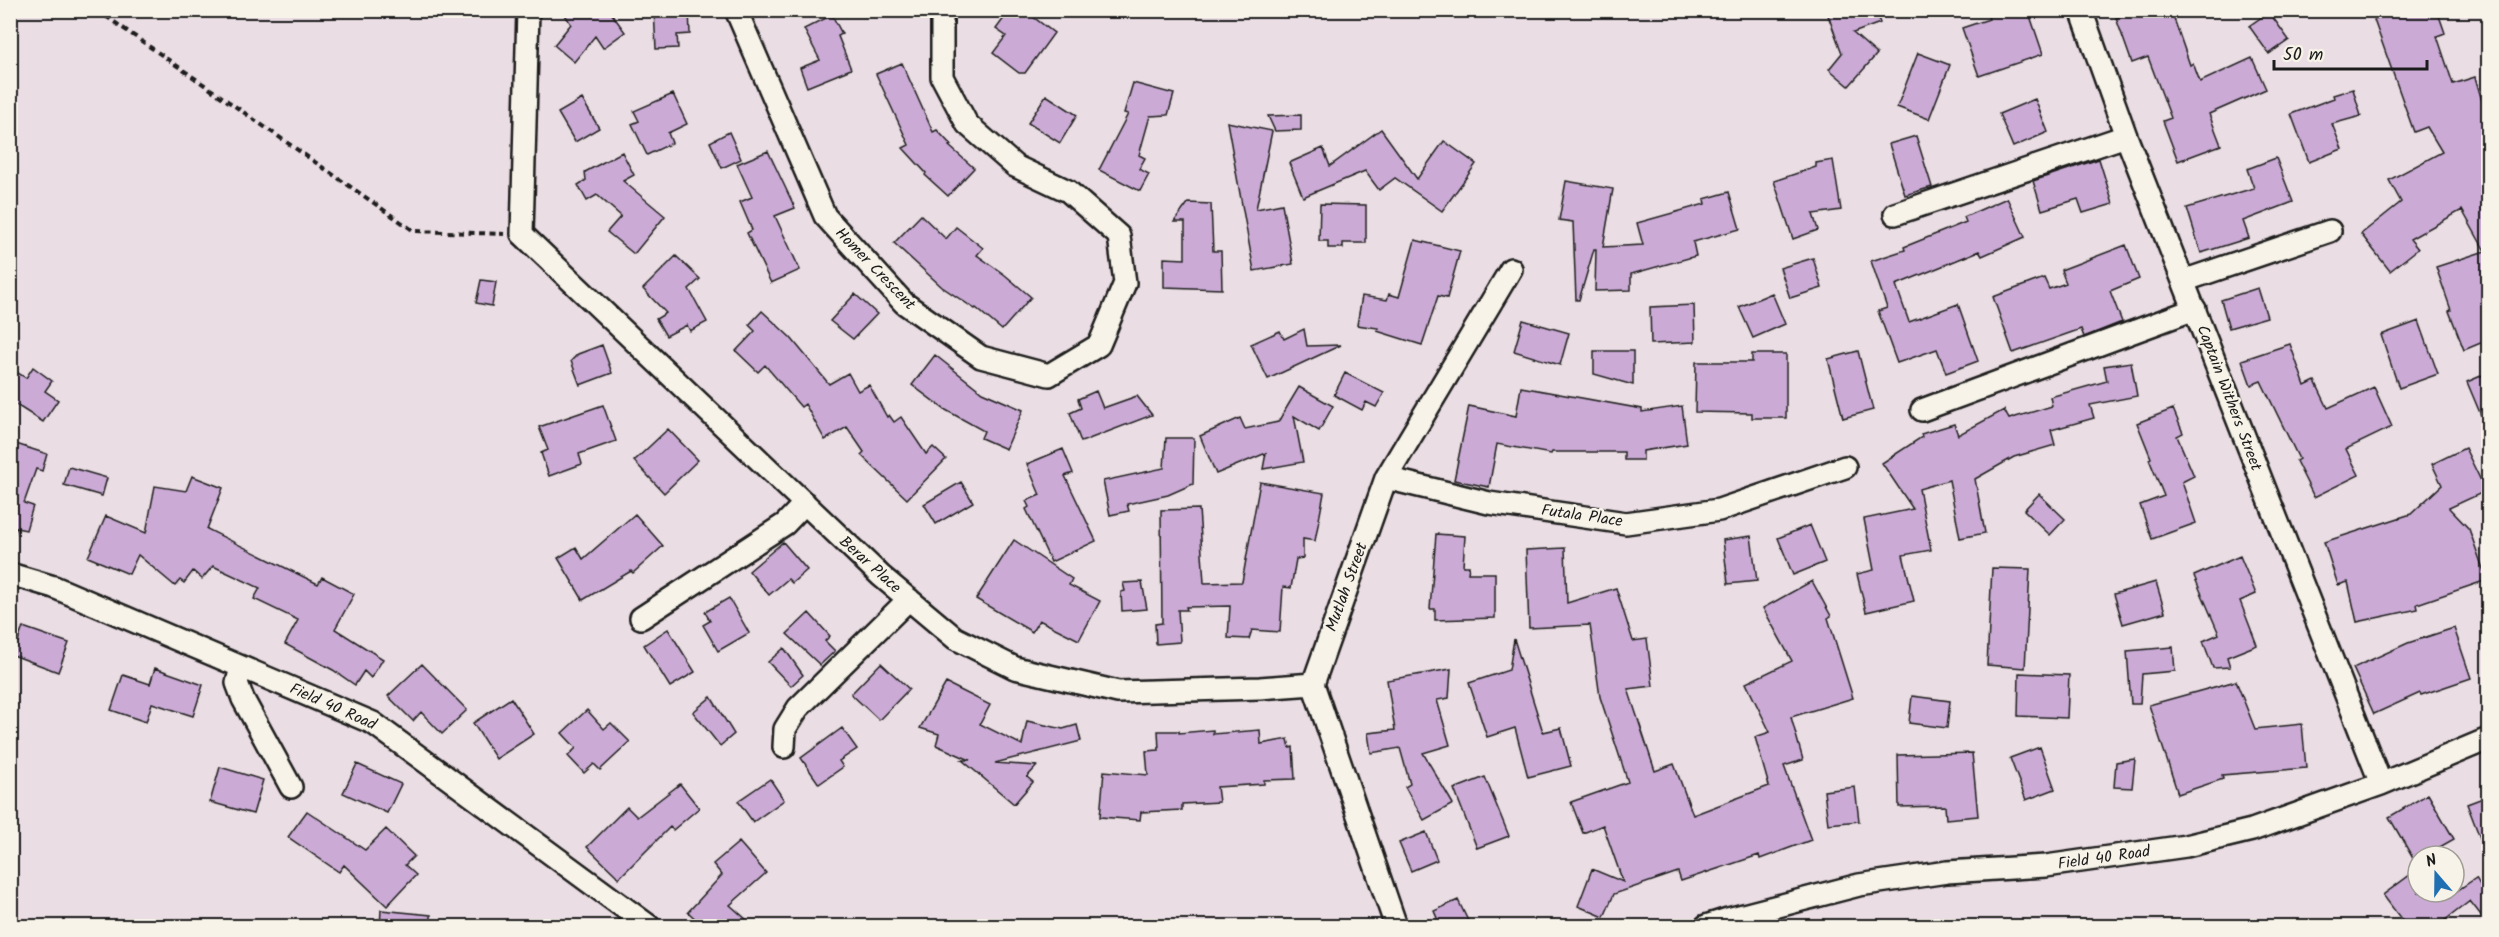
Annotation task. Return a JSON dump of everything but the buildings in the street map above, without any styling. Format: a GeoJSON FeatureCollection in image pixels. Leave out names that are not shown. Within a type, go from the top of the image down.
{"type":"FeatureCollection","features":[{"type":"Feature","properties":{"kind":"street"},"geometry":{"type":"LineString","coordinates":[[522,234],[528,10]]}},
{"type":"Feature","properties":{"kind":"street","name":"Homer Crescent"},"geometry":{"type":"LineString","coordinates":[[736,10],[825,216],[904,303],[981,357],[1049,375],[1099,345],[1125,283],[1119,236],[1068,191],[1015,166],[967,124],[942,77],[942,10]]}},
{"type":"Feature","properties":{"kind":"street","name":"Captain Withers Street"},"geometry":{"type":"LineString","coordinates":[[2081,10],[2126,136],[2381,784]]}},
{"type":"Feature","properties":{"kind":"street"},"geometry":{"type":"LineString","coordinates":[[1895,214],[2126,136]]}},
{"type":"Feature","properties":{"kind":"street"},"geometry":{"type":"LineString","coordinates":[[2183,281],[2330,231]]}},
{"type":"Feature","properties":{"kind":"street","name":"Berar Place"},"geometry":{"type":"LineString","coordinates":[[522,234],[805,503],[955,638],[1015,668],[1118,692],[1260,688],[1313,684]]}},
{"type":"Feature","properties":{"kind":"street","name":"Mutlah Street"},"geometry":{"type":"LineString","coordinates":[[1313,684],[1386,478],[1511,269]]}},
{"type":"Feature","properties":{"kind":"street"},"geometry":{"type":"LineString","coordinates":[[1922,410],[2194,309]]}},
{"type":"Feature","properties":{"kind":"street","name":"Futala Place"},"geometry":{"type":"LineString","coordinates":[[1386,478],[1489,503],[1626,524],[1719,510],[1845,467]]}},
{"type":"Feature","properties":{"kind":"street"},"geometry":{"type":"LineString","coordinates":[[641,618],[785,524],[805,503]]}},
{"type":"Feature","properties":{"kind":"street","name":"Field 40 Road"},"geometry":{"type":"LineString","coordinates":[[10,574],[54,588],[373,723],[640,924]]}},
{"type":"Feature","properties":{"kind":"street"},"geometry":{"type":"LineString","coordinates":[[784,747],[785,729],[798,708],[909,599]]}},
{"type":"Feature","properties":{"kind":"street"},"geometry":{"type":"LineString","coordinates":[[241,667],[237,683],[243,699],[291,787]]}},
{"type":"Feature","properties":{"kind":"street"},"geometry":{"type":"LineString","coordinates":[[1313,684],[1396,927]]}},
{"type":"Feature","properties":{"kind":"street","name":"Field 40 Road"},"geometry":{"type":"LineString","coordinates":[[1706,927],[1728,919],[1859,885],[1947,872],[2046,866],[2186,846],[2252,830],[2381,784],[2488,739]]}},
{"type":"Feature","properties":{"kind":"path"},"geometry":{"type":"LineString","coordinates":[[97,10],[414,231],[522,234]]}}]}
